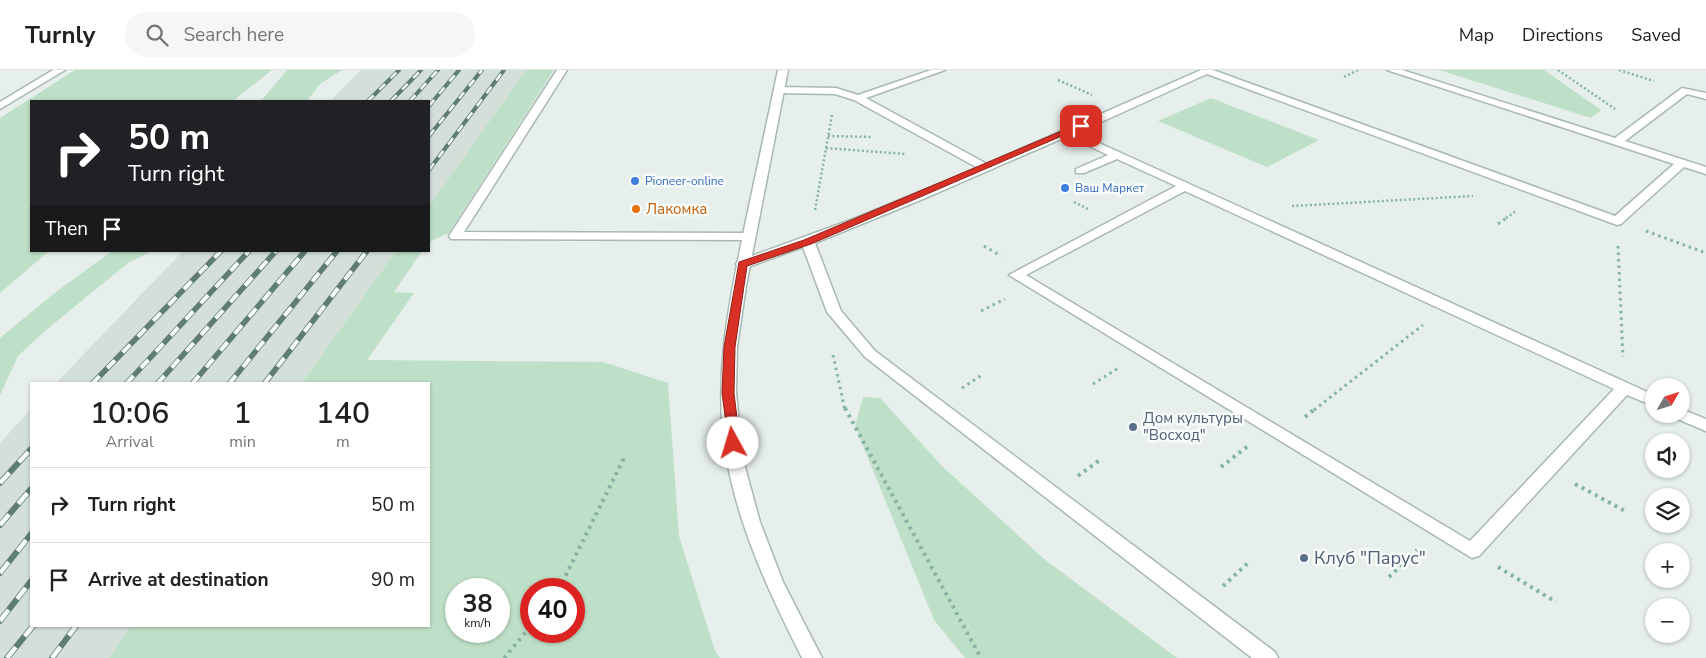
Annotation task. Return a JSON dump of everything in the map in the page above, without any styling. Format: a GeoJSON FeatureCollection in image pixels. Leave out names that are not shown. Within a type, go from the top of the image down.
{"type":"FeatureCollection","features":[{"type":"Feature","properties":{"kind":"street"},"geometry":{"type":"LineString","coordinates":[[0,106],[60,70]]}},
{"type":"Feature","properties":{"kind":"street"},"geometry":{"type":"LineString","coordinates":[[562,70],[455,236],[748,238]]}},
{"type":"Feature","properties":{"kind":"street"},"geometry":{"type":"LineString","coordinates":[[783,70],[743,264],[730,347],[728,393],[735,460],[751,522],[774,583],[812,658]]}},
{"type":"Feature","properties":{"kind":"street"},"geometry":{"type":"LineString","coordinates":[[858,98],[940,70]]}},
{"type":"Feature","properties":{"kind":"street"},"geometry":{"type":"LineString","coordinates":[[1392,70],[1706,171]]}},
{"type":"Feature","properties":{"kind":"street"},"geometry":{"type":"LineString","coordinates":[[743,264],[808,242],[986,168],[1206,71],[1617,220],[1682,163]]}},
{"type":"Feature","properties":{"kind":"street"},"geometry":{"type":"LineString","coordinates":[[779,90],[836,91],[858,98],[986,168]]}},
{"type":"Feature","properties":{"kind":"street"},"geometry":{"type":"LineString","coordinates":[[1617,142],[1685,90],[1706,96]]}},
{"type":"Feature","properties":{"kind":"street"},"geometry":{"type":"LineString","coordinates":[[1067,132],[1645,397]]}},
{"type":"Feature","properties":{"kind":"street"},"geometry":{"type":"LineString","coordinates":[[1080,171],[1116,155]]}},
{"type":"Feature","properties":{"kind":"street"},"geometry":{"type":"LineString","coordinates":[[1185,186],[1016,275],[1472,551],[1624,388]]}},
{"type":"Feature","properties":{"kind":"street"},"geometry":{"type":"LineString","coordinates":[[808,242],[834,312],[870,354],[1268,658]]}},
{"type":"Feature","properties":{"kind":"street"},"geometry":{"type":"LineString","coordinates":[[1690,416],[1703,420]]}},
{"type":"Feature","properties":{"kind":"path"},"geometry":{"type":"LineString","coordinates":[[1344,77],[1358,70]]}},
{"type":"Feature","properties":{"kind":"path"},"geometry":{"type":"LineString","coordinates":[[1558,70],[1639,126]]}},
{"type":"Feature","properties":{"kind":"path"},"geometry":{"type":"LineString","coordinates":[[826,148],[912,154]]}},
{"type":"Feature","properties":{"kind":"path"},"geometry":{"type":"LineString","coordinates":[[1283,206],[1482,196]]}},
{"type":"Feature","properties":{"kind":"path"},"geometry":{"type":"LineString","coordinates":[[1624,388],[1617,220],[1706,253]]}},
{"type":"Feature","properties":{"kind":"path"},"geometry":{"type":"LineString","coordinates":[[1281,436],[1447,306]]}},
{"type":"Feature","properties":{"kind":"path"},"geometry":{"type":"LineString","coordinates":[[564,578],[625,456]]}},
{"type":"Feature","properties":{"kind":"path"},"geometry":{"type":"LineString","coordinates":[[1093,465],[1101,459]]}},
{"type":"Feature","properties":{"kind":"path"},"geometry":{"type":"LineString","coordinates":[[1548,470],[1627,512]]}},
{"type":"Feature","properties":{"kind":"path"},"geometry":{"type":"LineString","coordinates":[[1390,577],[1438,530]]}},
{"type":"Feature","properties":{"kind":"path"},"geometry":{"type":"LineString","coordinates":[[1472,551],[1556,602]]}},
{"type":"Feature","properties":{"kind":"path"},"geometry":{"type":"LineString","coordinates":[[504,658],[520,639]]}},
{"type":"Feature","properties":{"kind":"shaded area"},"geometry":{"type":"Polygon","coordinates":[[[361,70],[526,70],[430,205],[430,100],[331,100],[361,70]]]}},
{"type":"Feature","properties":{"kind":"shaded area"},"geometry":{"type":"Polygon","coordinates":[[[182,252],[395,252],[302,382],[57,382],[182,252]]]}},
{"type":"Feature","properties":{"kind":"shaded area"},"geometry":{"type":"Polygon","coordinates":[[[30,410],[30,627],[130,627],[109,658],[0,658],[0,443],[30,410]]]}},
{"type":"Feature","properties":{"kind":"green space"},"geometry":{"type":"Polygon","coordinates":[[[75,70],[272,70],[234,100],[30,100],[30,252],[48,252],[0,293],[0,118],[75,70]]]}},
{"type":"Feature","properties":{"kind":"green space"},"geometry":{"type":"Polygon","coordinates":[[[287,70],[342,70],[320,84],[308,100],[262,100],[287,70]]]}},
{"type":"Feature","properties":{"kind":"green space"},"geometry":{"type":"Polygon","coordinates":[[[526,70],[554,70],[449,233],[430,242],[430,205],[526,70]]]}},
{"type":"Feature","properties":{"kind":"green space"},"geometry":{"type":"Polygon","coordinates":[[[1439,70],[1544,70],[1601,110],[1591,118],[1439,70]]]}},
{"type":"Feature","properties":{"kind":"green space"},"geometry":{"type":"Polygon","coordinates":[[[1211,98],[1319,140],[1267,167],[1158,121],[1211,98]]]}},
{"type":"Feature","properties":{"kind":"green space"},"geometry":{"type":"Polygon","coordinates":[[[111,252],[150,252],[128,263],[46,330],[18,356],[0,395],[0,338],[56,292],[111,252]]]}},
{"type":"Feature","properties":{"kind":"green space"},"geometry":{"type":"Polygon","coordinates":[[[395,252],[421,252],[394,292],[414,293],[367,360],[603,362],[668,383],[679,536],[715,651],[720,658],[109,658],[130,627],[430,627],[430,382],[302,382],[395,252]]]}},
{"type":"Feature","properties":{"kind":"green space"},"geometry":{"type":"Polygon","coordinates":[[[863,397],[880,398],[942,466],[1044,559],[1177,658],[965,658],[934,620],[855,426],[863,397]]]}},
{"type":"Feature","properties":{"kind":"railway"},"geometry":{"type":"LineString","coordinates":[[369,100],[399,70]]}},
{"type":"Feature","properties":{"kind":"railway"},"geometry":{"type":"LineString","coordinates":[[392,100],[421,70]]}},
{"type":"Feature","properties":{"kind":"railway"},"geometry":{"type":"LineString","coordinates":[[411,100],[438,70]]}},
{"type":"Feature","properties":{"kind":"railway"},"geometry":{"type":"LineString","coordinates":[[430,105],[459,70]]}},
{"type":"Feature","properties":{"kind":"railway"},"geometry":{"type":"LineString","coordinates":[[430,135],[482,70]]}},
{"type":"Feature","properties":{"kind":"railway"},"geometry":{"type":"LineString","coordinates":[[430,169],[504,70]]}},
{"type":"Feature","properties":{"kind":"railway"},"geometry":{"type":"LineString","coordinates":[[94,382],[220,252]]}},
{"type":"Feature","properties":{"kind":"railway"},"geometry":{"type":"LineString","coordinates":[[128,382],[248,252]]}},
{"type":"Feature","properties":{"kind":"railway"},"geometry":{"type":"LineString","coordinates":[[159,382],[275,252]]}},
{"type":"Feature","properties":{"kind":"railway"},"geometry":{"type":"LineString","coordinates":[[194,382],[304,252]]}},
{"type":"Feature","properties":{"kind":"railway"},"geometry":{"type":"LineString","coordinates":[[231,382],[336,252]]}},
{"type":"Feature","properties":{"kind":"railway"},"geometry":{"type":"LineString","coordinates":[[266,382],[366,252]]}},
{"type":"Feature","properties":{"kind":"railway"},"geometry":{"type":"LineString","coordinates":[[0,483],[30,450]]}},
{"type":"Feature","properties":{"kind":"railway"},"geometry":{"type":"LineString","coordinates":[[0,525],[30,490]]}},
{"type":"Feature","properties":{"kind":"railway"},"geometry":{"type":"LineString","coordinates":[[0,573],[30,535]]}},
{"type":"Feature","properties":{"kind":"railway"},"geometry":{"type":"LineString","coordinates":[[0,621],[30,582]]}},
{"type":"Feature","properties":{"kind":"railway"},"geometry":{"type":"LineString","coordinates":[[7,658],[32,627]]}},
{"type":"Feature","properties":{"kind":"railway"},"geometry":{"type":"LineString","coordinates":[[52,658],[75,627]]}},
{"type":"Feature","properties":{"kind":"place","name":"Pioneer-online"},"geometry":{"type":"Point","coordinates":[635,181]}},
{"type":"Feature","properties":{"kind":"place","name":"Ваш Маркет"},"geometry":{"type":"Point","coordinates":[1065,188]}},
{"type":"Feature","properties":{"kind":"place","name":"Лакомка"},"geometry":{"type":"Point","coordinates":[636,209]}},
{"type":"Feature","properties":{"kind":"place","name":"Дом культуры \"Восход\""},"geometry":{"type":"Point","coordinates":[1133,427]}},
{"type":"Feature","properties":{"kind":"place","name":"Клуб \"Парус\""},"geometry":{"type":"Point","coordinates":[1304,558]}},
{"type":"Feature","properties":{"kind":"route"},"geometry":{"type":"LineString","coordinates":[[733,443],[728,393],[730,347],[743,264],[808,242],[986,168],[1081,126]]}}]}
